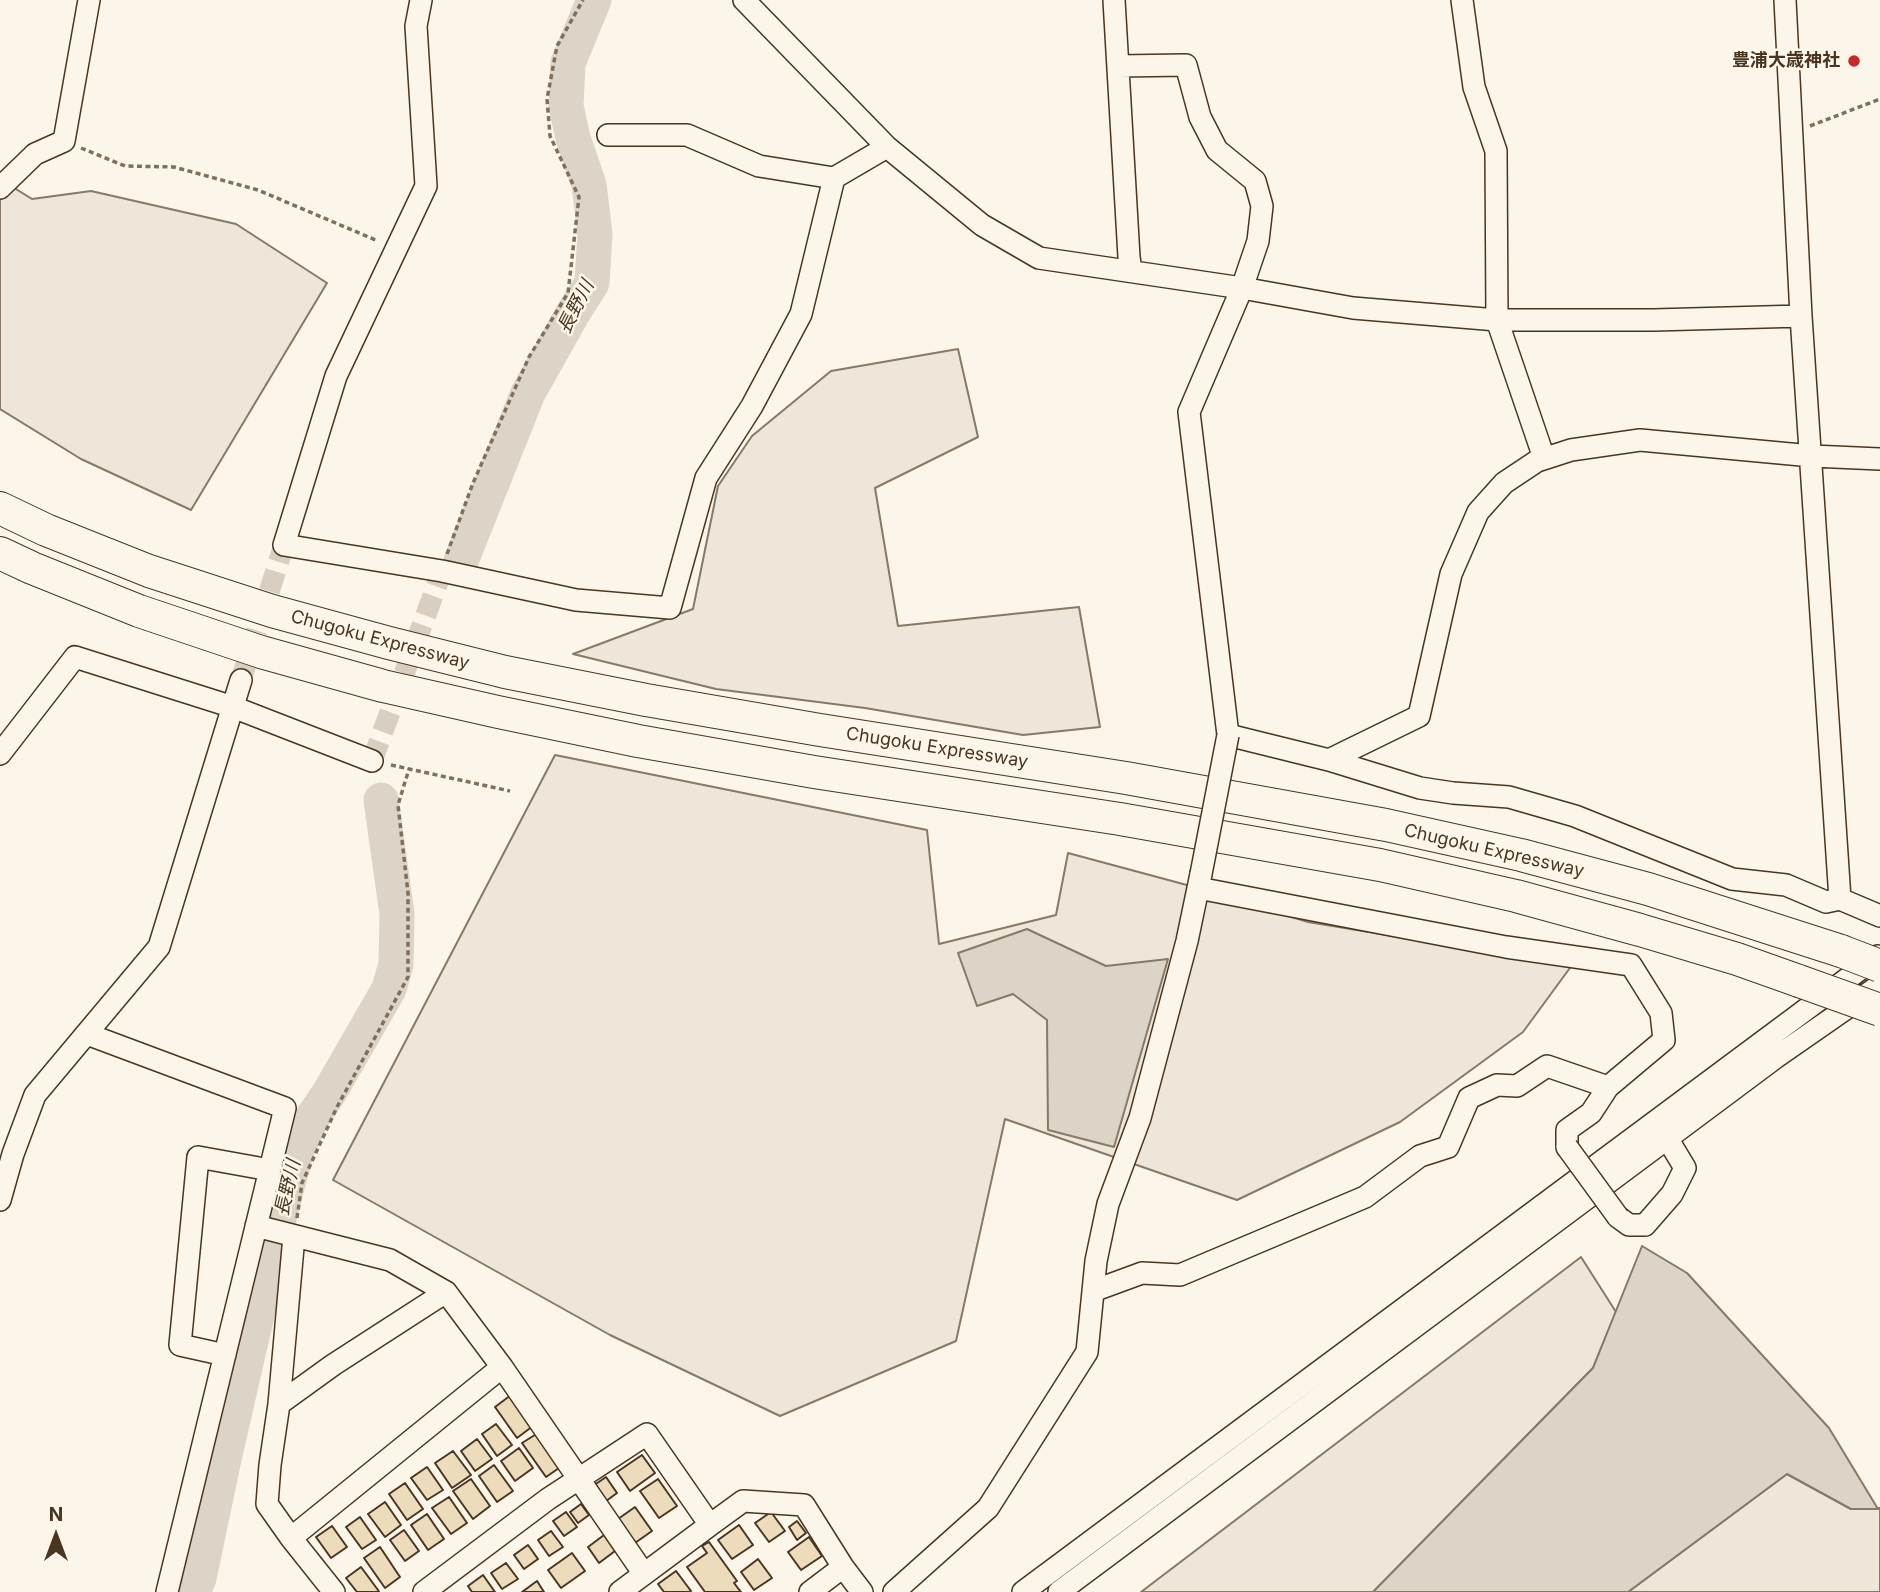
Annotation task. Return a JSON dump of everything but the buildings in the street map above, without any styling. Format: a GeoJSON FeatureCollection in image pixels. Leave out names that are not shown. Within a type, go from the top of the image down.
{"type":"FeatureCollection","features":[{"type":"Feature","properties":{"kind":"highway","name":"Chugoku Expressway"},"geometry":{"type":"LineString","coordinates":[[0,508],[46,530],[149,571],[247,603],[505,672],[646,700],[1140,780],[1386,825],[1521,855],[1648,889],[1880,966]]}},
{"type":"Feature","properties":{"kind":"highway"},"geometry":{"type":"LineString","coordinates":[[0,553],[163,619],[261,652],[408,692],[638,741],[814,772],[1120,819],[1380,865],[1640,930],[1737,959],[1880,1010]]}},
{"type":"Feature","properties":{"kind":"street"},"geometry":{"type":"LineString","coordinates":[[0,188],[35,154],[64,141],[89,0]]}},
{"type":"Feature","properties":{"kind":"street"},"geometry":{"type":"LineString","coordinates":[[421,0],[416,26],[426,186],[336,376],[284,545],[442,571],[576,600],[670,608],[706,478],[752,406],[801,314],[834,178]]}},
{"type":"Feature","properties":{"kind":"street"},"geometry":{"type":"LineString","coordinates":[[744,0],[887,147],[982,225],[1039,258],[1353,307],[1497,320],[1801,316]]}},
{"type":"Feature","properties":{"kind":"street"},"geometry":{"type":"LineString","coordinates":[[1114,0],[1131,271]]}},
{"type":"Feature","properties":{"kind":"street"},"geometry":{"type":"LineString","coordinates":[[1462,0],[1474,87],[1496,151],[1497,320],[1544,458]]}},
{"type":"Feature","properties":{"kind":"street"},"geometry":{"type":"LineString","coordinates":[[1785,0],[1801,316],[1840,899]]}},
{"type":"Feature","properties":{"kind":"street"},"geometry":{"type":"LineString","coordinates":[[894,1592],[988,1508],[1087,1352],[1096,1261],[1108,1204],[1140,1118],[1186,941],[1228,734],[1189,412],[1242,288],[1258,241],[1262,206],[1255,181],[1217,150],[1200,117],[1186,65],[1118,66]]}},
{"type":"Feature","properties":{"kind":"street"},"geometry":{"type":"LineString","coordinates":[[608,135],[687,135],[759,166],[834,178],[887,147]]}},
{"type":"Feature","properties":{"kind":"street"},"geometry":{"type":"LineString","coordinates":[[1329,760],[1419,716],[1451,575],[1478,512],[1504,483],[1537,461],[1571,450],[1640,440],[1812,456],[1880,459]]}},
{"type":"Feature","properties":{"kind":"street"},"geometry":{"type":"LineString","coordinates":[[0,754],[75,657],[233,707],[372,761]]}},
{"type":"Feature","properties":{"kind":"street"},"geometry":{"type":"LineString","coordinates":[[0,1200],[13,1154],[35,1095],[159,947],[241,680]]}},
{"type":"Feature","properties":{"kind":"street"},"geometry":{"type":"LineString","coordinates":[[1228,734],[1329,760],[1420,788],[1509,797],[1575,816],[1732,878],[1786,885],[1826,902],[1840,899],[1880,916]]}},
{"type":"Feature","properties":{"kind":"street"},"geometry":{"type":"LineString","coordinates":[[1199,881],[1506,947],[1631,965],[1661,1013],[1664,1040],[1608,1087],[1591,1112],[1567,1130],[1567,1147],[1618,1217],[1629,1224],[1644,1225],[1672,1195],[1685,1168],[1667,1138]]}},
{"type":"Feature","properties":{"kind":"street"},"geometry":{"type":"LineString","coordinates":[[1023,1592],[1880,955]]}},
{"type":"Feature","properties":{"kind":"street"},"geometry":{"type":"LineString","coordinates":[[1059,1592],[1775,1058],[1880,985]]}},
{"type":"Feature","properties":{"kind":"street"},"geometry":{"type":"LineString","coordinates":[[87,1034],[285,1108],[167,1592]]}},
{"type":"Feature","properties":{"kind":"street"},"geometry":{"type":"LineString","coordinates":[[1093,1291],[1142,1273],[1180,1275],[1365,1197],[1420,1156],[1448,1147],[1469,1098],[1497,1085],[1517,1086],[1548,1066],[1608,1087]]}},
{"type":"Feature","properties":{"kind":"street"},"geometry":{"type":"LineString","coordinates":[[225,1356],[180,1345],[198,1157],[270,1170]]}},
{"type":"Feature","properties":{"kind":"street"},"geometry":{"type":"LineString","coordinates":[[256,1226],[390,1260],[446,1292],[502,1367],[644,1574]]}},
{"type":"Feature","properties":{"kind":"street"},"geometry":{"type":"LineString","coordinates":[[294,1236],[267,1504],[334,1592]]}},
{"type":"Feature","properties":{"kind":"street"},"geometry":{"type":"LineString","coordinates":[[279,1404],[333,1365],[446,1292]]}},
{"type":"Feature","properties":{"kind":"street"},"geometry":{"type":"LineString","coordinates":[[291,1538],[502,1367]]}},
{"type":"Feature","properties":{"kind":"street"},"geometry":{"type":"LineString","coordinates":[[424,1592],[548,1499],[647,1434],[710,1525]]}},
{"type":"Feature","properties":{"kind":"street"},"geometry":{"type":"LineString","coordinates":[[620,1592],[743,1501],[804,1505],[862,1592]]}},
{"type":"Feature","properties":{"kind":"street"},"geometry":{"type":"LineString","coordinates":[[810,1592],[843,1567]]}},
{"type":"Feature","properties":{"kind":"path"},"geometry":{"type":"LineString","coordinates":[[442,571],[473,483],[529,356],[568,293],[579,197],[550,136],[547,99],[557,46],[583,0]]}},
{"type":"Feature","properties":{"kind":"path"},"geometry":{"type":"LineString","coordinates":[[1791,133],[1880,99]]}},
{"type":"Feature","properties":{"kind":"path"},"geometry":{"type":"LineString","coordinates":[[64,141],[125,166],[174,167],[258,190],[396,248]]}},
{"type":"Feature","properties":{"kind":"path"},"geometry":{"type":"LineString","coordinates":[[372,761],[510,792]]}},
{"type":"Feature","properties":{"kind":"path"},"geometry":{"type":"LineString","coordinates":[[294,1236],[302,1183],[337,1107],[408,977],[408,893],[398,805],[409,769]]}},
{"type":"Feature","properties":{"kind":"shaded area"},"geometry":{"type":"Polygon","coordinates":[[[0,179],[32,199],[91,191],[236,224],[327,283],[191,510],[81,459],[0,409],[0,179]]]}},
{"type":"Feature","properties":{"kind":"shaded area"},"geometry":{"type":"Polygon","coordinates":[[[958,349],[978,437],[875,488],[898,626],[1079,607],[1100,727],[1023,735],[865,708],[716,689],[573,654],[693,609],[718,486],[752,436],[831,371],[958,349]]]}},
{"type":"Feature","properties":{"kind":"shaded area"},"geometry":{"type":"Polygon","coordinates":[[[555,755],[927,830],[939,944],[1056,915],[1068,853],[1198,888],[1308,922],[1436,943],[1575,961],[1523,1032],[1400,1122],[1237,1200],[1005,1119],[956,1341],[780,1416],[610,1335],[333,1180],[555,755]]]}},
{"type":"Feature","properties":{"kind":"shaded area"},"geometry":{"type":"Polygon","coordinates":[[[1027,929],[1106,966],[1168,959],[1114,1147],[1048,1130],[1047,1020],[1013,994],[977,1006],[958,953],[1027,929]]]}},
{"type":"Feature","properties":{"kind":"shaded area"},"geometry":{"type":"Polygon","coordinates":[[[1642,1246],[1687,1273],[1829,1428],[1878,1509],[1851,1509],[1787,1474],[1628,1592],[1373,1592],[1593,1368],[1642,1246]]]}},
{"type":"Feature","properties":{"kind":"shaded area"},"geometry":{"type":"Polygon","coordinates":[[[1581,1257],[1616,1312],[1593,1368],[1373,1592],[1141,1592],[1581,1257]]]}},
{"type":"Feature","properties":{"kind":"shaded area"},"geometry":{"type":"Polygon","coordinates":[[[1787,1474],[1851,1509],[1880,1508],[1880,1592],[1628,1592],[1787,1474]]]}},
{"type":"Feature","properties":{"kind":"waterway","name":"長野川"},"geometry":{"type":"LineString","coordinates":[[461,561],[528,393],[592,283],[595,234],[589,185],[573,138],[566,106],[568,63],[594,0]]}},
{"type":"Feature","properties":{"kind":"waterway","name":"長野川"},"geometry":{"type":"LineString","coordinates":[[193,1592],[199,1578],[224,1459],[297,1150],[312,1118],[389,989],[396,964],[397,914],[381,800]]}},
{"type":"Feature","properties":{"kind":"tunnel"},"geometry":{"type":"LineString","coordinates":[[241,680],[284,545]]}},
{"type":"Feature","properties":{"kind":"tunnel"},"geometry":{"type":"LineString","coordinates":[[372,761],[442,571]]}},
{"type":"Feature","properties":{"kind":"place","name":"豊浦大歳神社"},"geometry":{"type":"Point","coordinates":[1854,61]}}]}
